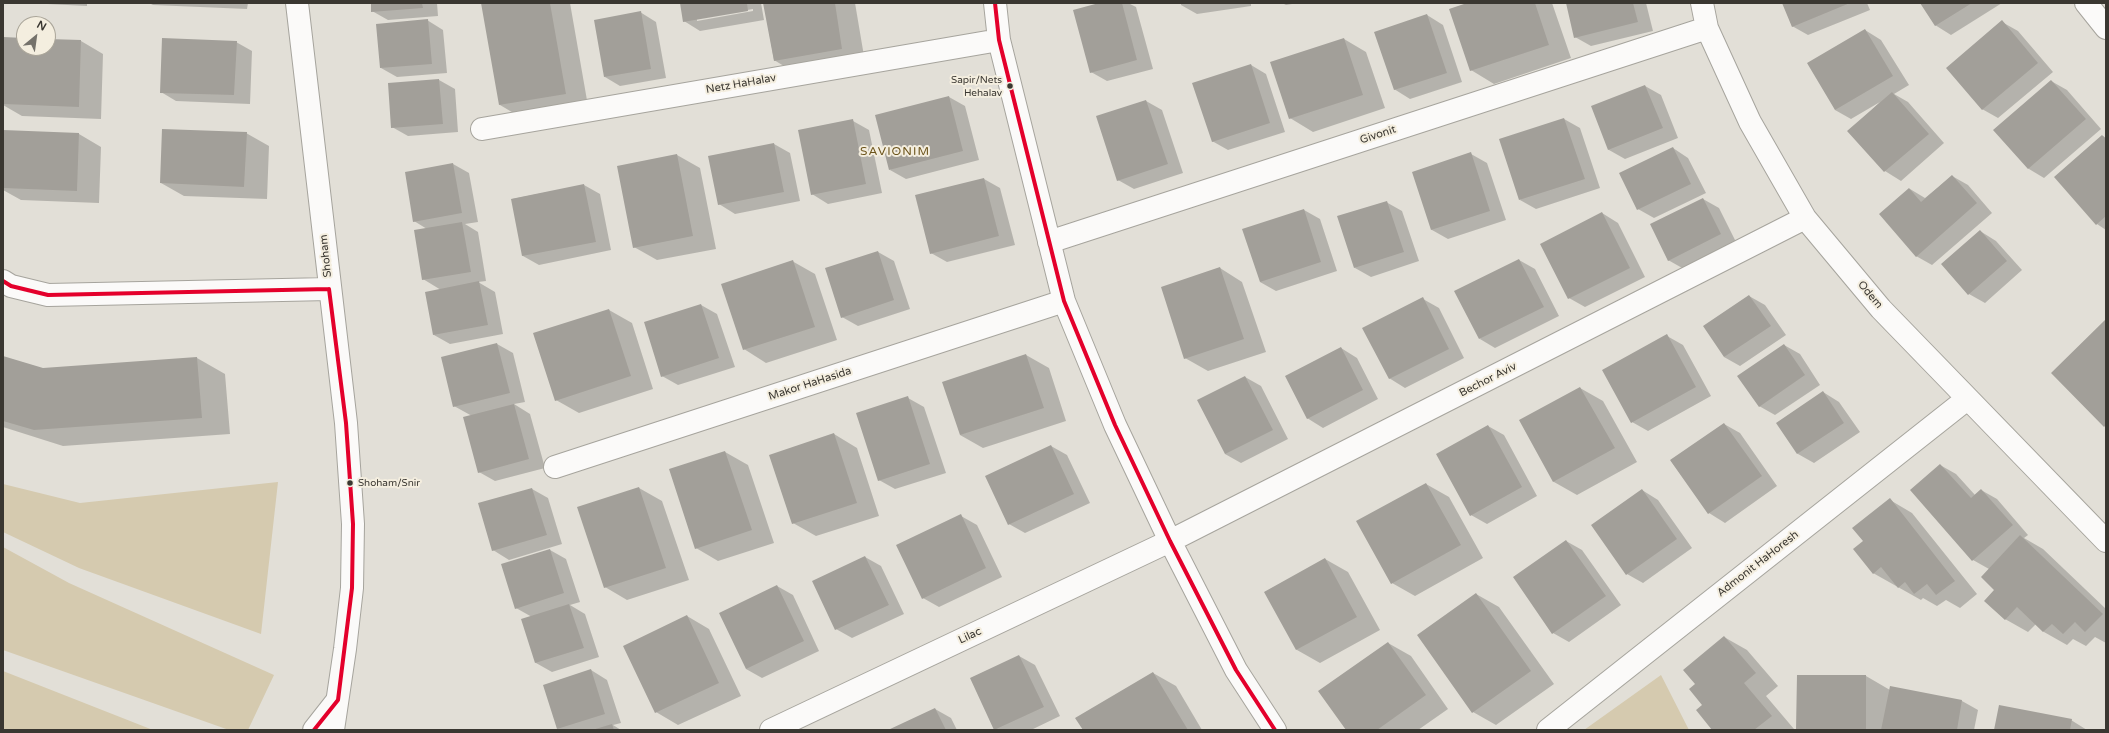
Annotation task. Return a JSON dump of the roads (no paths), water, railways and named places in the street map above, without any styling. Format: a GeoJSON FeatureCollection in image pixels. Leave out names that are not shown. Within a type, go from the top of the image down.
{"type":"FeatureCollection","features":[{"type":"Feature","properties":{"kind":"street","name":"Shoham"},"geometry":{"type":"LineString","coordinates":[[297,3],[329,289],[346,423],[352,524],[352,588],[333,730]]}},
{"type":"Feature","properties":{"kind":"street"},"geometry":{"type":"LineString","coordinates":[[995,3],[999,40],[1064,301],[1115,425],[1170,541],[1236,670],[1275,730]]}},
{"type":"Feature","properties":{"kind":"street","name":"Odem"},"geometry":{"type":"LineString","coordinates":[[1702,3],[1707,28],[1750,122],[1805,218],[1881,309],[2106,541]]}},
{"type":"Feature","properties":{"kind":"street"},"geometry":{"type":"LineString","coordinates":[[2086,3],[2106,28]]}},
{"type":"Feature","properties":{"kind":"street","name":"Givonit"},"geometry":{"type":"LineString","coordinates":[[1049,242],[1707,28]]}},
{"type":"Feature","properties":{"kind":"street","name":"Netz HaHalav"},"geometry":{"type":"LineString","coordinates":[[482,129],[999,40]]}},
{"type":"Feature","properties":{"kind":"street","name":"Bechor Aviv"},"geometry":{"type":"LineString","coordinates":[[1170,541],[1805,218]]}},
{"type":"Feature","properties":{"kind":"street"},"geometry":{"type":"LineString","coordinates":[[3,281],[11,286],[48,295],[329,289]]}},
{"type":"Feature","properties":{"kind":"street","name":"Makor HaHasida"},"geometry":{"type":"LineString","coordinates":[[555,467],[1064,301]]}},
{"type":"Feature","properties":{"kind":"street","name":"Admonit HaHoresh"},"geometry":{"type":"LineString","coordinates":[[1548,730],[1967,398]]}},
{"type":"Feature","properties":{"kind":"street","name":"Lilac"},"geometry":{"type":"LineString","coordinates":[[771,730],[1170,541]]}},
{"type":"Feature","properties":{"kind":"street"},"geometry":{"type":"LineString","coordinates":[[314,730],[338,700]]}},
{"type":"Feature","properties":{"kind":"place","name":"Sapir/Nets Hehalav"},"geometry":{"type":"Point","coordinates":[1010,86]}},
{"type":"Feature","properties":{"kind":"place","name":"Shoham/Snir"},"geometry":{"type":"Point","coordinates":[350,483]}},
{"type":"Feature","properties":{"kind":"district","name":"SAVIONIM"},"geometry":{"type":"Point","coordinates":[895,152]}}]}
